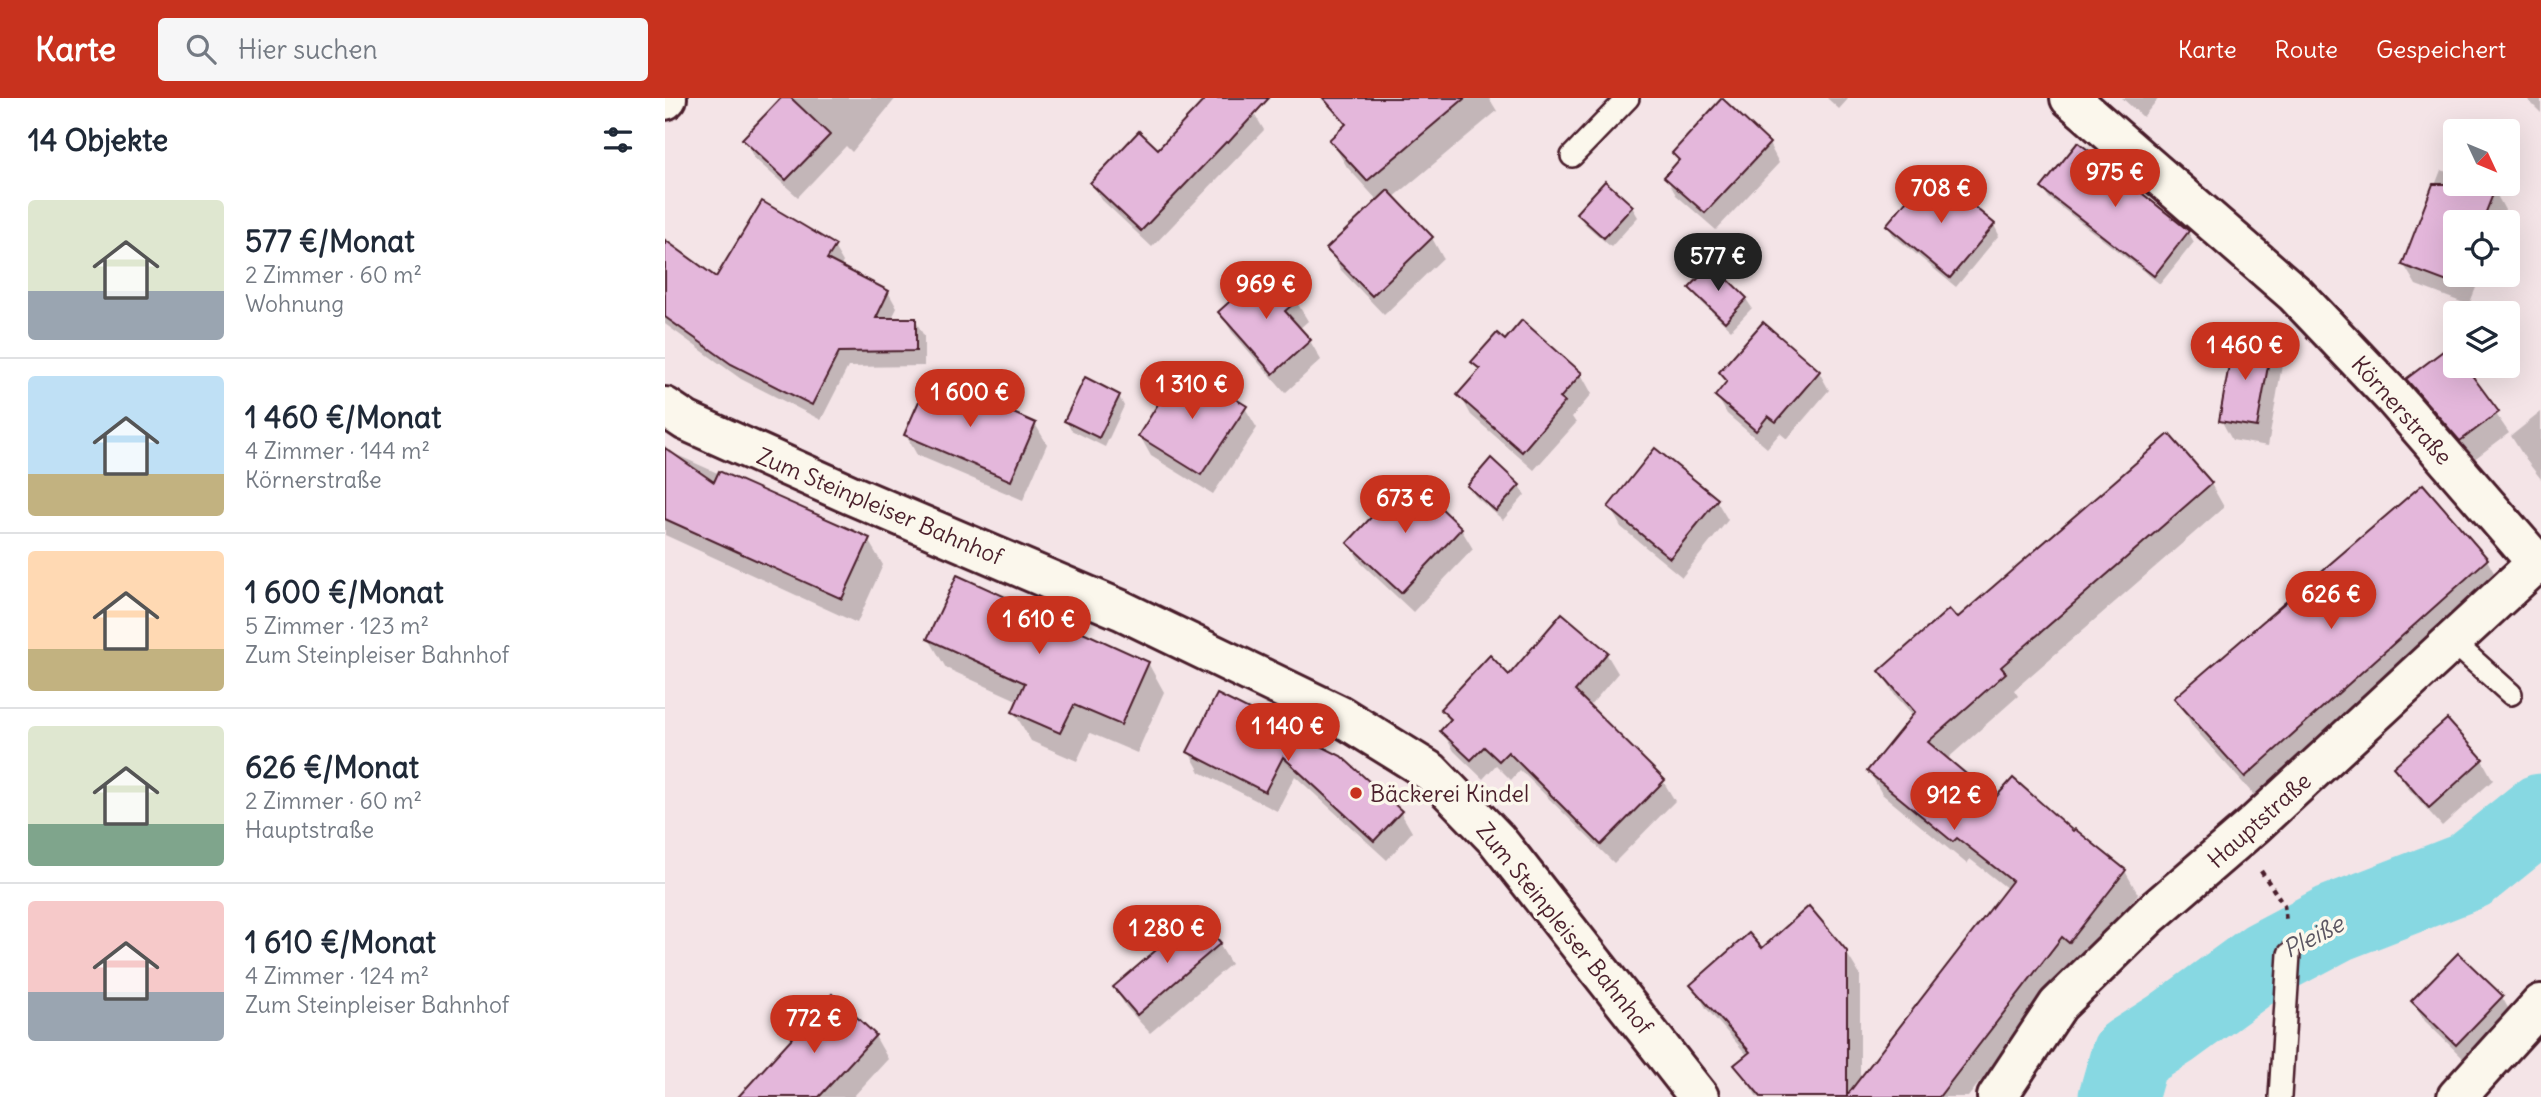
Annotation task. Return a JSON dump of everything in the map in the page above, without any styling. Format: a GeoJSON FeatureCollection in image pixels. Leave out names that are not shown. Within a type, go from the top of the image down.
{"type":"FeatureCollection","features":[{"type":"Feature","properties":{"kind":"street","name":"Körnerstraße"},"geometry":{"type":"LineString","coordinates":[[2070,98],[2295,295],[2393,397],[2539,561]]}},
{"type":"Feature","properties":{"kind":"street","name":"Zum Steinpleiser Bahnhof"},"geometry":{"type":"LineString","coordinates":[[665,407],[686,421],[824,483],[1121,610],[1339,715],[1431,772],[1497,840],[1699,1097]]}},
{"type":"Feature","properties":{"kind":"street","name":"Hauptstraße"},"geometry":{"type":"LineString","coordinates":[[1997,1097],[2058,1005],[2151,914],[2247,832],[2539,561]]}},
{"type":"Feature","properties":{"kind":"street"},"geometry":{"type":"LineString","coordinates":[[2457,1097],[2541,1004]]}},
{"type":"Feature","properties":{"kind":"lane"},"geometry":{"type":"LineString","coordinates":[[1572,156],[1627,98]]}},
{"type":"Feature","properties":{"kind":"lane"},"geometry":{"type":"LineString","coordinates":[[2453,642],[2511,694]]}},
{"type":"Feature","properties":{"kind":"lane"},"geometry":{"type":"LineString","coordinates":[[2280,1097],[2289,954]]}},
{"type":"Feature","properties":{"kind":"building"},"geometry":{"type":"Polygon","coordinates":[[[781,98],[791,98],[830,135],[786,180],[742,139],[781,98]]]}},
{"type":"Feature","properties":{"kind":"building"},"geometry":{"type":"Polygon","coordinates":[[[1206,98],[1269,98],[1141,231],[1090,183],[1139,131],[1158,149],[1206,98]]]}},
{"type":"Feature","properties":{"kind":"building"},"geometry":{"type":"Polygon","coordinates":[[[1323,98],[1465,98],[1367,181],[1329,140],[1346,124],[1323,98]]]}},
{"type":"Feature","properties":{"kind":"building"},"geometry":{"type":"Polygon","coordinates":[[[1722,98],[1770,143],[1705,213],[1664,177],[1679,160],[1672,153],[1722,98]]]}},
{"type":"Feature","properties":{"kind":"building"},"geometry":{"type":"Polygon","coordinates":[[[2078,142],[2189,231],[2154,276],[2041,188],[2078,142]]]}},
{"type":"Feature","properties":{"kind":"building"},"geometry":{"type":"Polygon","coordinates":[[[1931,171],[1995,224],[1950,278],[1886,225],[1931,171]]]}},
{"type":"Feature","properties":{"kind":"building"},"geometry":{"type":"Polygon","coordinates":[[[1605,181],[1633,206],[1604,238],[1576,213],[1605,181]]]}},
{"type":"Feature","properties":{"kind":"building"},"geometry":{"type":"Polygon","coordinates":[[[2433,184],[2443,184],[2443,196],[2492,196],[2487,210],[2443,210],[2443,280],[2402,265],[2433,184]]]}},
{"type":"Feature","properties":{"kind":"building"},"geometry":{"type":"Polygon","coordinates":[[[1388,190],[1433,237],[1372,296],[1326,249],[1388,190]]]}},
{"type":"Feature","properties":{"kind":"building"},"geometry":{"type":"Polygon","coordinates":[[[762,201],[836,245],[827,259],[889,291],[876,318],[916,318],[916,351],[839,352],[812,405],[731,364],[665,317],[665,240],[716,277],[762,201]]]}},
{"type":"Feature","properties":{"kind":"building"},"geometry":{"type":"Polygon","coordinates":[[[1712,264],[1747,298],[1725,322],[1689,288],[1712,264]]]}},
{"type":"Feature","properties":{"kind":"building"},"geometry":{"type":"Polygon","coordinates":[[[1268,267],[1298,300],[1285,311],[1311,340],[1273,374],[1218,312],[1268,267]]]}},
{"type":"Feature","properties":{"kind":"building"},"geometry":{"type":"Polygon","coordinates":[[[1522,320],[1582,373],[1560,398],[1565,402],[1522,452],[1457,395],[1480,369],[1471,362],[1497,333],[1505,340],[1522,320]]]}},
{"type":"Feature","properties":{"kind":"building"},"geometry":{"type":"Polygon","coordinates":[[[1763,322],[1820,371],[1776,422],[1768,416],[1756,431],[1715,396],[1727,381],[1719,372],[1763,322]]]}},
{"type":"Feature","properties":{"kind":"building"},"geometry":{"type":"Polygon","coordinates":[[[2234,337],[2272,344],[2257,427],[2219,421],[2234,337]]]}},
{"type":"Feature","properties":{"kind":"building"},"geometry":{"type":"Polygon","coordinates":[[[2443,351],[2443,378],[2474,378],[2499,412],[2460,441],[2406,379],[2443,351]]]}},
{"type":"Feature","properties":{"kind":"building"},"geometry":{"type":"Polygon","coordinates":[[[1182,366],[1247,406],[1201,475],[1138,436],[1182,366]]]}},
{"type":"Feature","properties":{"kind":"building"},"geometry":{"type":"Polygon","coordinates":[[[930,376],[1036,423],[1011,481],[904,435],[930,376]]]}},
{"type":"Feature","properties":{"kind":"building"},"geometry":{"type":"Polygon","coordinates":[[[1085,377],[1120,395],[1099,438],[1064,421],[1085,377]]]}},
{"type":"Feature","properties":{"kind":"building"},"geometry":{"type":"Polygon","coordinates":[[[2169,434],[2212,483],[2001,667],[2006,673],[1928,742],[1995,798],[2013,778],[2073,831],[2075,829],[2126,870],[2069,943],[2062,937],[1939,1097],[1761,1097],[1734,1065],[1750,1052],[1690,985],[1749,933],[1762,948],[1809,906],[1847,951],[1847,1095],[2012,881],[1957,838],[1953,842],[1867,771],[1915,712],[1879,671],[1949,609],[1957,618],[2169,434]]]}},
{"type":"Feature","properties":{"kind":"building"},"geometry":{"type":"Polygon","coordinates":[[[665,448],[714,482],[719,471],[870,538],[842,599],[665,519],[665,448]]]}},
{"type":"Feature","properties":{"kind":"building"},"geometry":{"type":"Polygon","coordinates":[[[1655,448],[1718,499],[1670,558],[1608,507],[1655,448]]]}},
{"type":"Feature","properties":{"kind":"building"},"geometry":{"type":"Polygon","coordinates":[[[1491,458],[1520,485],[1496,511],[1467,486],[1491,458]]]}},
{"type":"Feature","properties":{"kind":"building"},"geometry":{"type":"Polygon","coordinates":[[[1409,477],[1462,528],[1401,593],[1347,543],[1409,477]]]}},
{"type":"Feature","properties":{"kind":"building"},"geometry":{"type":"Polygon","coordinates":[[[2423,484],[2488,559],[2245,777],[2174,698],[2423,484]]]}},
{"type":"Feature","properties":{"kind":"building"},"geometry":{"type":"Polygon","coordinates":[[[957,575],[1149,662],[1121,725],[1074,705],[1060,733],[1012,712],[1025,683],[927,639],[957,575]]]}},
{"type":"Feature","properties":{"kind":"building"},"geometry":{"type":"Polygon","coordinates":[[[1562,613],[1608,652],[1575,691],[1665,780],[1601,845],[1508,752],[1499,761],[1484,747],[1471,760],[1440,731],[1451,719],[1440,709],[1490,655],[1509,675],[1562,613]]]}},
{"type":"Feature","properties":{"kind":"building"},"geometry":{"type":"Polygon","coordinates":[[[1217,694],[1341,756],[1402,811],[1374,841],[1283,757],[1265,792],[1187,752],[1217,694]]]}},
{"type":"Feature","properties":{"kind":"building"},"geometry":{"type":"Polygon","coordinates":[[[2447,719],[2483,759],[2429,808],[2393,767],[2447,719]]]}},
{"type":"Feature","properties":{"kind":"building"},"geometry":{"type":"Polygon","coordinates":[[[1197,915],[1221,943],[1137,1015],[1113,987],[1197,915]]]}},
{"type":"Feature","properties":{"kind":"building"},"geometry":{"type":"Polygon","coordinates":[[[2458,953],[2503,996],[2456,1045],[2411,1001],[2458,953]]]}},
{"type":"Feature","properties":{"kind":"building"},"geometry":{"type":"Polygon","coordinates":[[[832,994],[876,1035],[819,1097],[738,1097],[832,994]]]}},
{"type":"Feature","properties":{"kind":"waterway","name":"Pleiße"},"geometry":{"type":"LineString","coordinates":[[2118,1097],[2130,1055],[2171,1029],[2265,960],[2335,923],[2469,871],[2541,813]]}},
{"type":"Feature","properties":{"kind":"place","name":"Bäckerei Kindel"},"geometry":{"type":"Point","coordinates":[1356,793]}}]}
